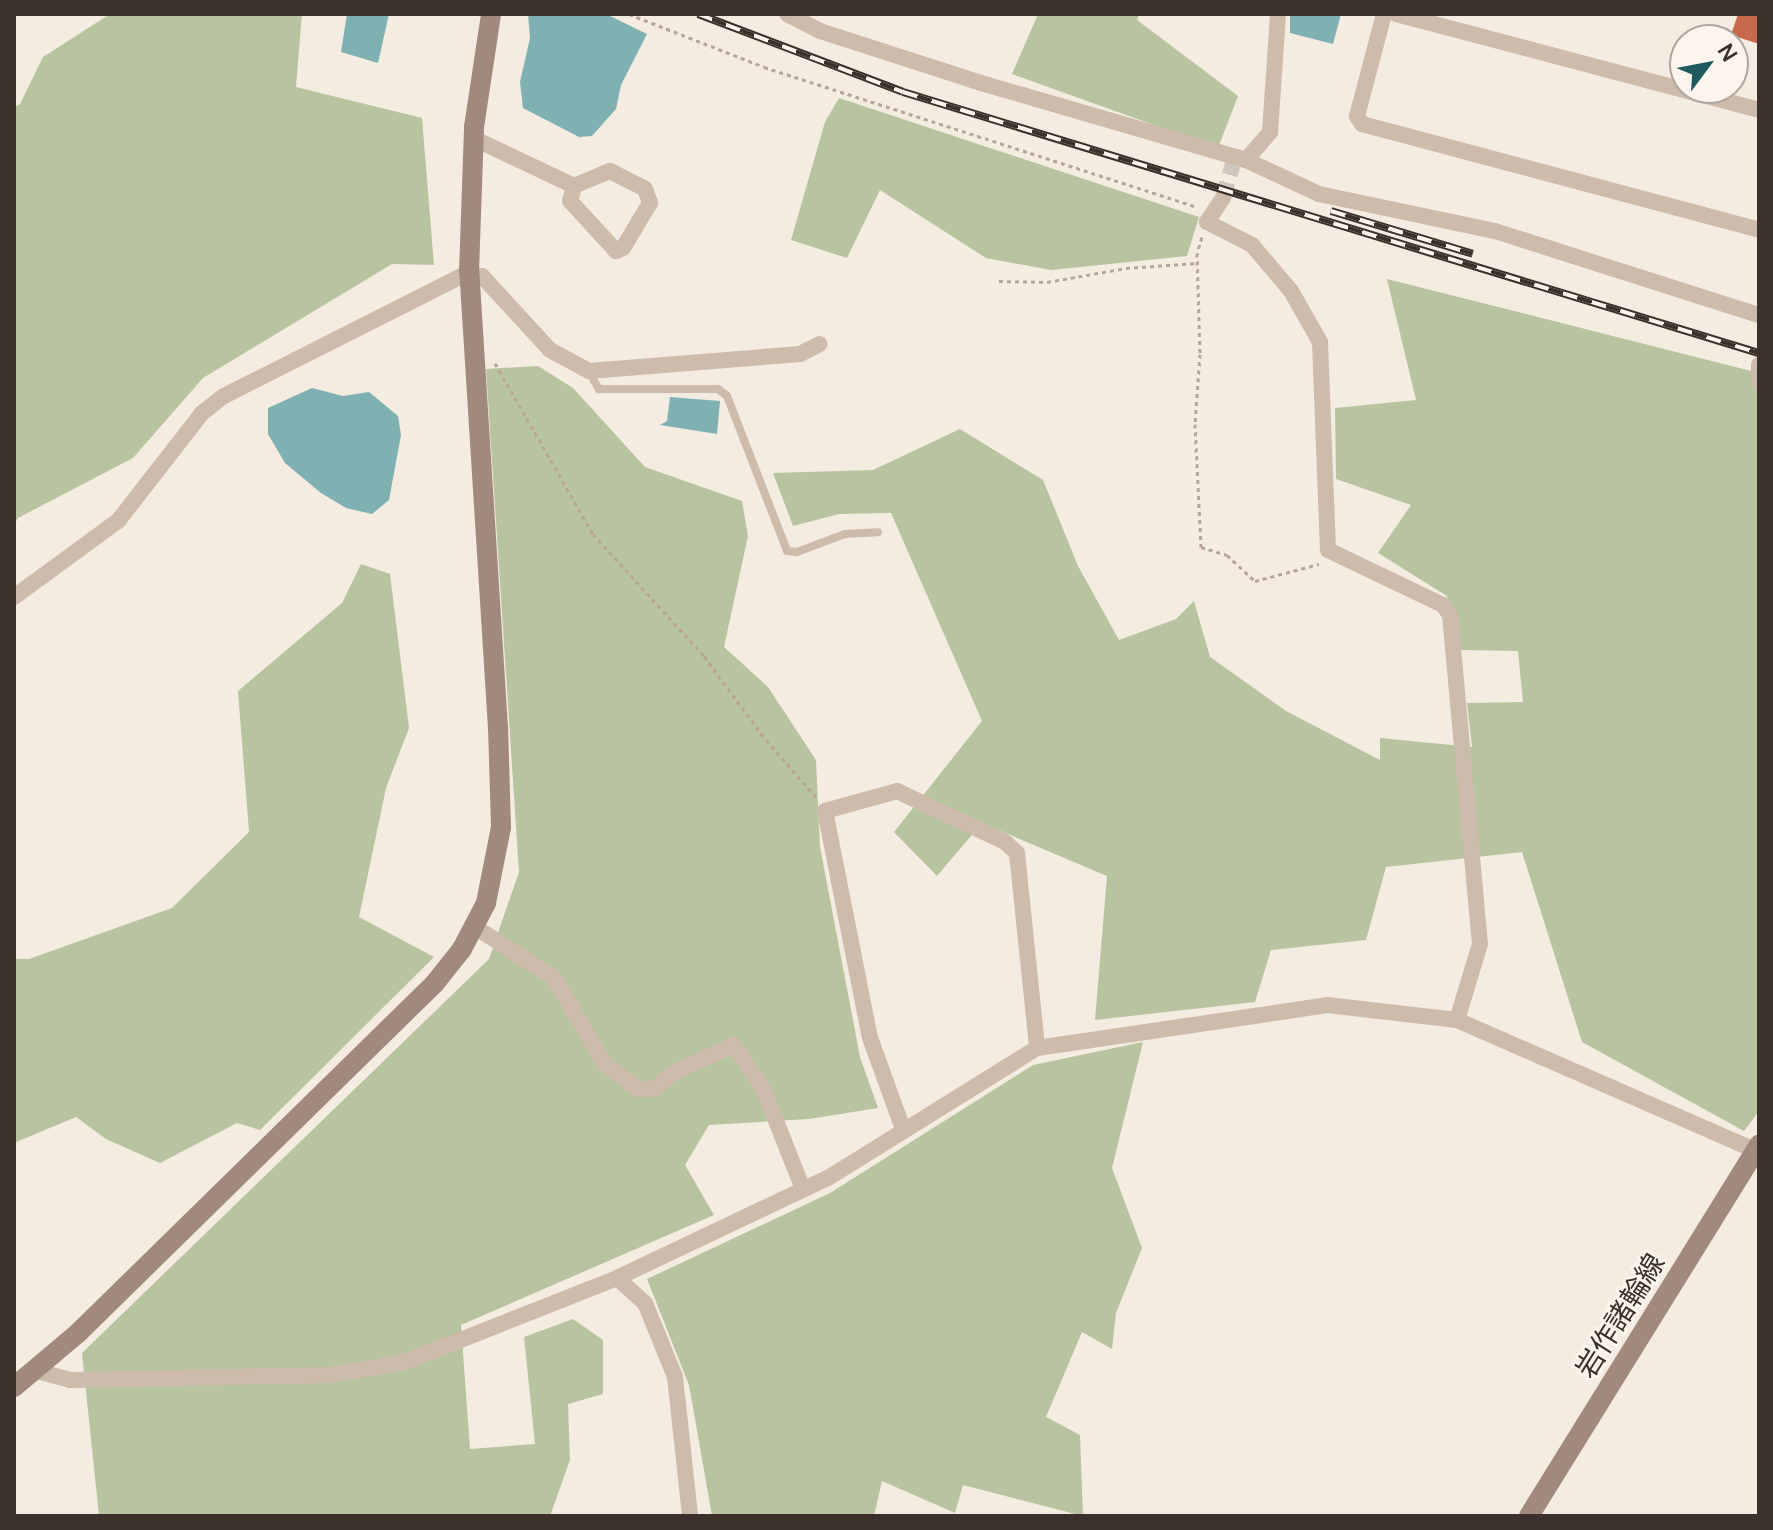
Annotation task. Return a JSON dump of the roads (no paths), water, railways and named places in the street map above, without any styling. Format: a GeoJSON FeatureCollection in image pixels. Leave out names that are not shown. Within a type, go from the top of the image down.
{"type":"FeatureCollection","features":[{"type":"Feature","properties":{"kind":"street"},"geometry":{"type":"LineString","coordinates":[[14,1387],[37,1371],[435,983],[475,927],[493,881],[501,827],[469,274],[473,138],[491,14]]}},
{"type":"Feature","properties":{"kind":"street"},"geometry":{"type":"LineString","coordinates":[[787,14],[820,31],[981,83],[1246,160],[1319,194],[1495,231],[1759,315]]}},
{"type":"Feature","properties":{"kind":"street"},"geometry":{"type":"LineString","coordinates":[[1246,160],[1270,132],[1278,14]]}},
{"type":"Feature","properties":{"kind":"street"},"geometry":{"type":"LineString","coordinates":[[1384,14],[1357,116],[1362,124],[1759,230]]}},
{"type":"Feature","properties":{"kind":"street"},"geometry":{"type":"LineString","coordinates":[[1396,14],[1759,110]]}},
{"type":"Feature","properties":{"kind":"street"},"geometry":{"type":"LineString","coordinates":[[473,138],[574,186],[610,171],[650,194],[623,248],[616,251],[570,201],[574,186]]}},
{"type":"Feature","properties":{"kind":"street"},"geometry":{"type":"LineString","coordinates":[[1223,198],[1210,218],[1252,245],[1291,291],[1320,342],[1328,550],[1443,605],[1450,615],[1480,944],[1457,1020]]}},
{"type":"Feature","properties":{"kind":"street"},"geometry":{"type":"LineString","coordinates":[[14,597],[118,521],[202,413],[224,396],[469,274],[482,276],[550,350],[589,371],[800,354],[820,344]]}},
{"type":"Feature","properties":{"kind":"street"},"geometry":{"type":"LineString","coordinates":[[903,1129],[870,1038],[825,811],[897,791],[1005,842],[1017,853],[1037,1048]]}},
{"type":"Feature","properties":{"kind":"street"},"geometry":{"type":"LineString","coordinates":[[475,927],[554,978],[605,1064],[638,1089],[654,1089],[677,1071],[734,1045],[763,1088],[803,1189]]}},
{"type":"Feature","properties":{"kind":"street"},"geometry":{"type":"LineString","coordinates":[[37,1371],[70,1380],[330,1375],[419,1357],[617,1278],[803,1189],[1037,1048],[1327,1005],[1457,1020],[1757,1147]]}},
{"type":"Feature","properties":{"kind":"street","name":"岩作諸輪線"},"geometry":{"type":"LineString","coordinates":[[1529,1516],[1757,1147]]}},
{"type":"Feature","properties":{"kind":"street"},"geometry":{"type":"LineString","coordinates":[[617,1278],[645,1303],[675,1377],[690,1516]]}},
{"type":"Feature","properties":{"kind":"lane"},"geometry":{"type":"LineString","coordinates":[[589,371],[599,389],[718,389],[727,396],[787,551],[845,534],[878,532]]}},
{"type":"Feature","properties":{"kind":"water"},"geometry":{"type":"Polygon","coordinates":[[[347,14],[389,14],[378,63],[341,52],[347,14]]]}},
{"type":"Feature","properties":{"kind":"water"},"geometry":{"type":"Polygon","coordinates":[[[528,14],[606,14],[647,34],[621,85],[616,109],[592,136],[579,137],[523,108],[520,82],[530,38],[528,14]]]}},
{"type":"Feature","properties":{"kind":"water"},"geometry":{"type":"Polygon","coordinates":[[[1290,14],[1341,14],[1333,44],[1290,33],[1290,14]]]}},
{"type":"Feature","properties":{"kind":"water"},"geometry":{"type":"Polygon","coordinates":[[[312,388],[343,396],[369,392],[398,416],[401,435],[389,500],[372,514],[346,508],[321,493],[285,463],[268,434],[268,408],[312,388]]]}},
{"type":"Feature","properties":{"kind":"water"},"geometry":{"type":"Polygon","coordinates":[[[670,397],[720,401],[717,434],[660,425],[667,421],[670,397]]]}},
{"type":"Feature","properties":{"kind":"tunnel"},"geometry":{"type":"LineString","coordinates":[[1223,198],[1235,157]]}},
{"type":"Feature","properties":{"kind":"railway"},"geometry":{"type":"LineString","coordinates":[[698,14],[903,92],[1759,353]]}},
{"type":"Feature","properties":{"kind":"railway"},"geometry":{"type":"LineString","coordinates":[[1331,211],[1473,254]]}}]}
